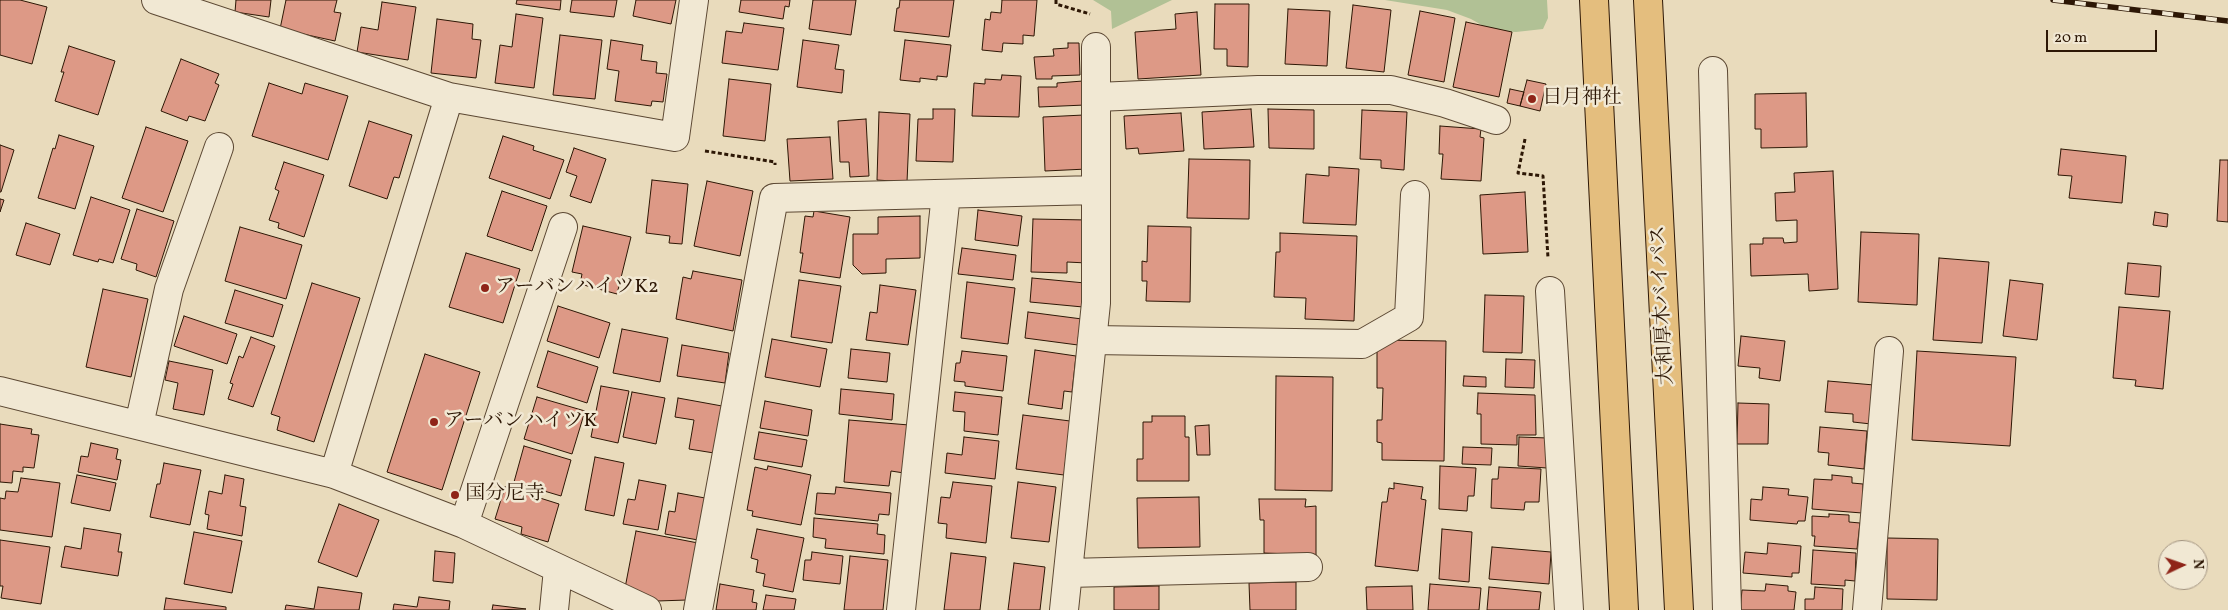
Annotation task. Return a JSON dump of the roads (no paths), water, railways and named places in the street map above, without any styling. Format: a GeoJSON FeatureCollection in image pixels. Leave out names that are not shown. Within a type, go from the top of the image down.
{"type":"FeatureCollection","features":[{"type":"Feature","properties":{"kind":"highway"},"geometry":{"type":"LineString","coordinates":[[1594,0],[1624,610]]}},
{"type":"Feature","properties":{"kind":"highway","name":"大和厚木バイパス"},"geometry":{"type":"LineString","coordinates":[[1648,0],[1678,610]]}},
{"type":"Feature","properties":{"kind":"street"},"geometry":{"type":"LineString","coordinates":[[156,0],[449,97],[675,137],[694,0]]}},
{"type":"Feature","properties":{"kind":"street"},"geometry":{"type":"LineString","coordinates":[[1064,610],[1096,303],[1096,47]]}},
{"type":"Feature","properties":{"kind":"street"},"geometry":{"type":"LineString","coordinates":[[1713,71],[1727,610]]}},
{"type":"Feature","properties":{"kind":"street"},"geometry":{"type":"LineString","coordinates":[[1097,97],[1258,90],[1391,90],[1445,103],[1496,120]]}},
{"type":"Feature","properties":{"kind":"street"},"geometry":{"type":"LineString","coordinates":[[334,474],[449,97]]}},
{"type":"Feature","properties":{"kind":"street"},"geometry":{"type":"LineString","coordinates":[[139,425],[169,289],[219,147]]}},
{"type":"Feature","properties":{"kind":"street"},"geometry":{"type":"LineString","coordinates":[[698,610],[774,198],[1096,190]]}},
{"type":"Feature","properties":{"kind":"street"},"geometry":{"type":"LineString","coordinates":[[901,610],[946,194]]}},
{"type":"Feature","properties":{"kind":"street"},"geometry":{"type":"LineString","coordinates":[[1092,340],[1362,344],[1409,317],[1415,195]]}},
{"type":"Feature","properties":{"kind":"street"},"geometry":{"type":"LineString","coordinates":[[464,524],[563,228]]}},
{"type":"Feature","properties":{"kind":"street"},"geometry":{"type":"LineString","coordinates":[[1550,291],[1569,610]]}},
{"type":"Feature","properties":{"kind":"street"},"geometry":{"type":"LineString","coordinates":[[1867,610],[1889,351]]}},
{"type":"Feature","properties":{"kind":"street"},"geometry":{"type":"LineString","coordinates":[[0,390],[334,474],[464,524],[648,610]]}},
{"type":"Feature","properties":{"kind":"street"},"geometry":{"type":"LineString","coordinates":[[1068,573],[1308,567]]}},
{"type":"Feature","properties":{"kind":"street"},"geometry":{"type":"LineString","coordinates":[[554,610],[558,568]]}},
{"type":"Feature","properties":{"kind":"railway"},"geometry":{"type":"LineString","coordinates":[[2053,0],[2228,21]]}},
{"type":"Feature","properties":{"kind":"place","name":"日月神社"},"geometry":{"type":"Point","coordinates":[1532,99]}},
{"type":"Feature","properties":{"kind":"place","name":"アーバンハイツK2"},"geometry":{"type":"Point","coordinates":[485,288]}},
{"type":"Feature","properties":{"kind":"place","name":"アーバンハイツK"},"geometry":{"type":"Point","coordinates":[434,422]}},
{"type":"Feature","properties":{"kind":"place","name":"国分尼寺"},"geometry":{"type":"Point","coordinates":[455,495]}}]}
